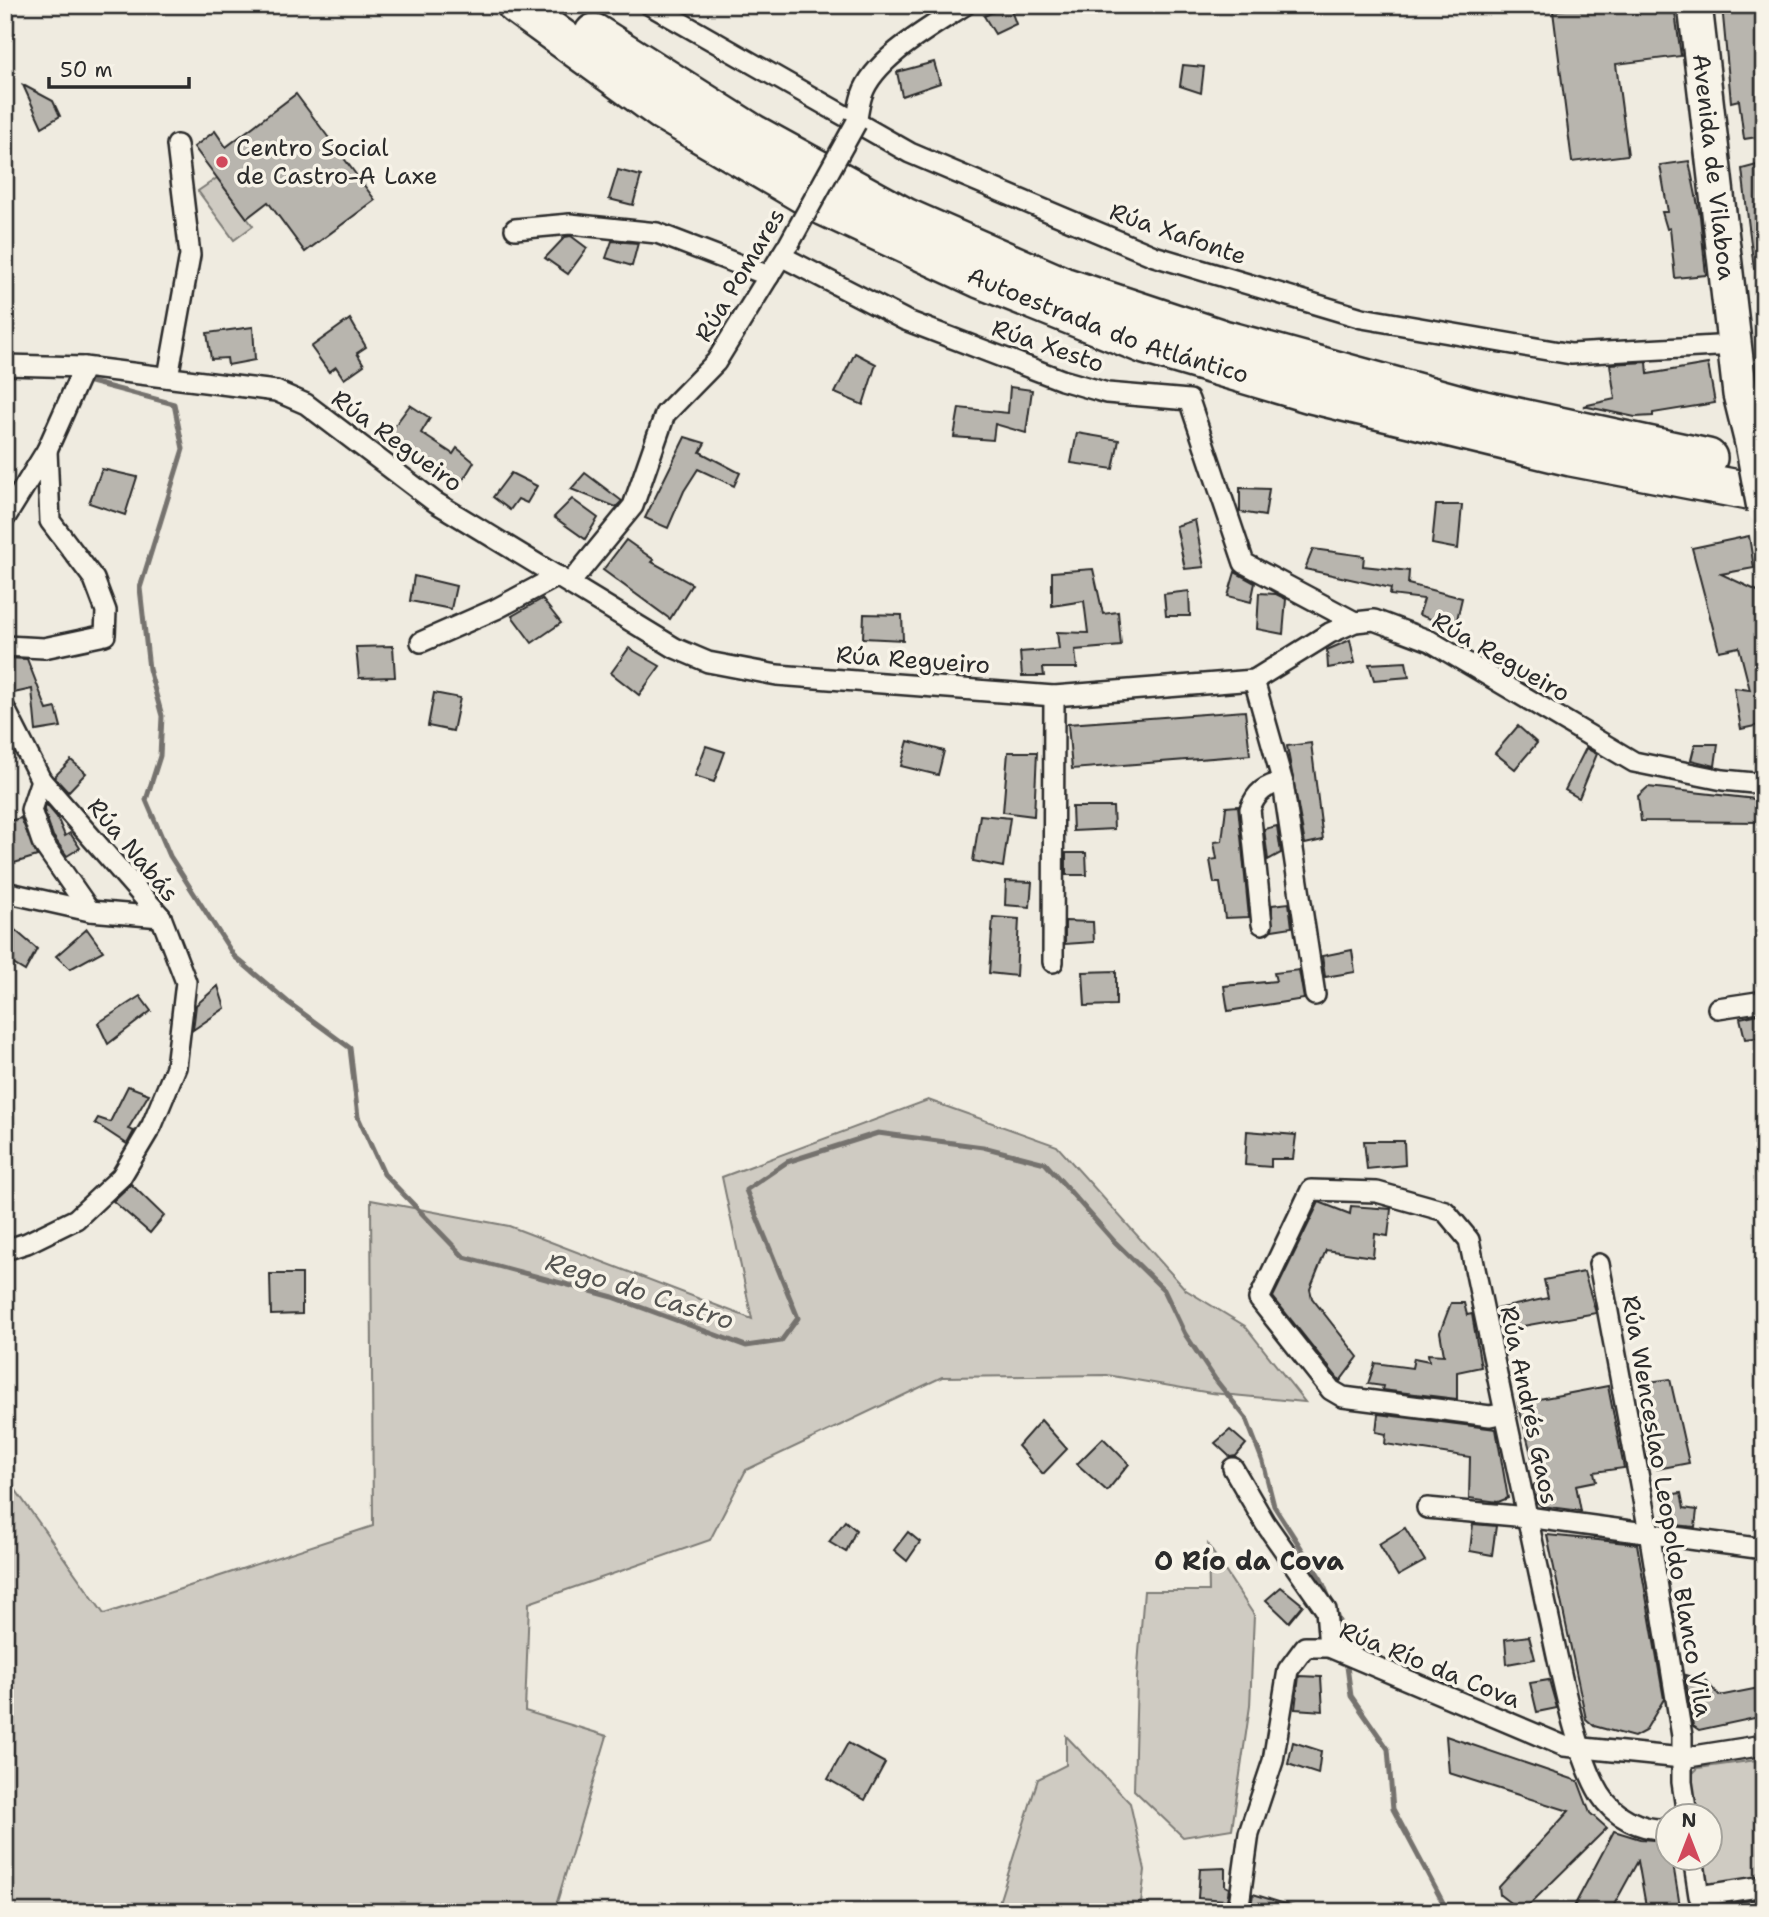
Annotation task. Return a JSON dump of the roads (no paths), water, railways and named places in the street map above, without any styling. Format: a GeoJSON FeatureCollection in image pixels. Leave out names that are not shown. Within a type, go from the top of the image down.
{"type":"FeatureCollection","features":[{"type":"Feature","properties":{"kind":"highway","name":"Autoestrada do Atlántico"},"geometry":{"type":"LineString","coordinates":[[516,5],[662,111],[825,207],[980,279],[1145,345],[1311,394],[1571,457],[1764,494]]}},
{"type":"Feature","properties":{"kind":"highway","name":"Autoestrada do Atlántico"},"geometry":{"type":"LineString","coordinates":[[559,5],[604,40],[752,133],[905,217],[1063,286],[1223,338],[1471,407],[1752,390]]}},
{"type":"Feature","properties":{"kind":"highway","name":"Avenida de Vilaboa"},"geometry":{"type":"LineString","coordinates":[[1695,5],[1752,390],[1764,508]]}},
{"type":"Feature","properties":{"kind":"street","name":"Rúa Xafonte"},"geometry":{"type":"LineString","coordinates":[[650,5],[910,153],[1154,256],[1362,318],[1571,354],[1752,390]]}},
{"type":"Feature","properties":{"kind":"street","name":"Rúa Pomares"},"geometry":{"type":"LineString","coordinates":[[564,580],[633,506],[665,414],[716,362],[785,250],[856,123],[862,93],[882,64],[922,32],[965,5]]}},
{"type":"Feature","properties":{"kind":"street"},"geometry":{"type":"LineString","coordinates":[[168,377],[190,255],[177,145]]}},
{"type":"Feature","properties":{"kind":"street"},"geometry":{"type":"LineString","coordinates":[[516,229],[570,224],[657,233],[769,276]]}},
{"type":"Feature","properties":{"kind":"street","name":"Rúa Xesto"},"geometry":{"type":"LineString","coordinates":[[785,250],[905,320],[1062,380],[1107,393],[1189,400],[1244,563],[1355,622]]}},
{"type":"Feature","properties":{"kind":"street","name":"Rúa Regueiro"},"geometry":{"type":"LineString","coordinates":[[5,365],[84,367],[276,391],[306,404],[435,502],[675,648],[708,662],[777,675],[1054,696],[1254,680],[1330,633],[1355,622],[1374,620],[1430,641],[1634,762],[1723,780],[1764,784]]}},
{"type":"Feature","properties":{"kind":"street"},"geometry":{"type":"LineString","coordinates":[[5,518],[47,450],[84,367]]}},
{"type":"Feature","properties":{"kind":"street"},"geometry":{"type":"LineString","coordinates":[[5,646],[44,648],[105,635],[106,611],[94,579],[50,522],[47,450]]}},
{"type":"Feature","properties":{"kind":"street"},"geometry":{"type":"LineString","coordinates":[[421,642],[564,580]]}},
{"type":"Feature","properties":{"kind":"street"},"geometry":{"type":"LineString","coordinates":[[1254,680],[1283,783],[1315,995]]}},
{"type":"Feature","properties":{"kind":"street"},"geometry":{"type":"LineString","coordinates":[[1053,962],[1054,696]]}},
{"type":"Feature","properties":{"kind":"street","name":"Rúa Nabás"},"geometry":{"type":"LineString","coordinates":[[5,709],[41,780],[161,918],[186,982],[176,1067],[152,1125],[121,1177],[76,1219],[27,1243],[5,1250]]}},
{"type":"Feature","properties":{"kind":"street"},"geometry":{"type":"LineString","coordinates":[[41,780],[30,810],[38,832],[42,842],[90,911]]}},
{"type":"Feature","properties":{"kind":"street"},"geometry":{"type":"LineString","coordinates":[[1262,924],[1250,809],[1254,799],[1269,784],[1283,783]]}},
{"type":"Feature","properties":{"kind":"street"},"geometry":{"type":"LineString","coordinates":[[5,892],[90,911],[161,918]]}},
{"type":"Feature","properties":{"kind":"street"},"geometry":{"type":"LineString","coordinates":[[1718,1008],[1764,1001]]}},
{"type":"Feature","properties":{"kind":"street","name":"Rúa Andrés Gaos"},"geometry":{"type":"LineString","coordinates":[[1505,1413],[1490,1416],[1343,1396],[1331,1390],[1259,1299],[1311,1190],[1377,1192],[1445,1211],[1469,1240],[1527,1517],[1582,1750],[1601,1796],[1620,1815],[1654,1830]]}},
{"type":"Feature","properties":{"kind":"street","name":"Rúa Wenceslao Leopoldo Blanco Vila"},"geometry":{"type":"LineString","coordinates":[[1600,1264],[1649,1532],[1682,1737],[1685,1801]]}},
{"type":"Feature","properties":{"kind":"street"},"geometry":{"type":"LineString","coordinates":[[1233,1468],[1265,1523],[1326,1610],[1329,1647]]}},
{"type":"Feature","properties":{"kind":"street"},"geometry":{"type":"LineString","coordinates":[[1427,1508],[1527,1517],[1764,1549]]}},
{"type":"Feature","properties":{"kind":"street","name":"Rúa Río da Cova"},"geometry":{"type":"LineString","coordinates":[[1238,1912],[1249,1833],[1273,1761],[1288,1670],[1304,1647],[1329,1647],[1564,1746],[1582,1750],[1682,1758],[1764,1745]]}},
{"type":"Feature","properties":{"kind":"street"},"geometry":{"type":"LineString","coordinates":[[1695,1871],[1699,1896],[1764,1886]]}},
{"type":"Feature","properties":{"kind":"waterway","name":"Rego do Castro"},"geometry":{"type":"LineString","coordinates":[[83,380],[174,404],[183,449],[140,588],[149,669],[162,716],[160,756],[146,800],[170,856],[234,956],[289,1003],[350,1048],[358,1117],[384,1174],[464,1257],[613,1297],[746,1346],[781,1341],[798,1318],[746,1190],[787,1162],[878,1133],[983,1147],[1045,1163],[1113,1240],[1164,1290],[1185,1334],[1215,1379],[1246,1418],[1263,1462],[1274,1506],[1321,1579],[1341,1626],[1344,1650]]}},
{"type":"Feature","properties":{"kind":"waterway","name":"Rego do Castro"},"geometry":{"type":"LineString","coordinates":[[1346,1659],[1351,1696],[1388,1749],[1393,1809],[1448,1912]]}},
{"type":"Feature","properties":{"kind":"place","name":"Centro Social de Castro-A Laxe"},"geometry":{"type":"Point","coordinates":[222,162]}},
{"type":"Feature","properties":{"kind":"district","name":"O Río da Cova"},"geometry":{"type":"Point","coordinates":[1249,1561]}}]}
